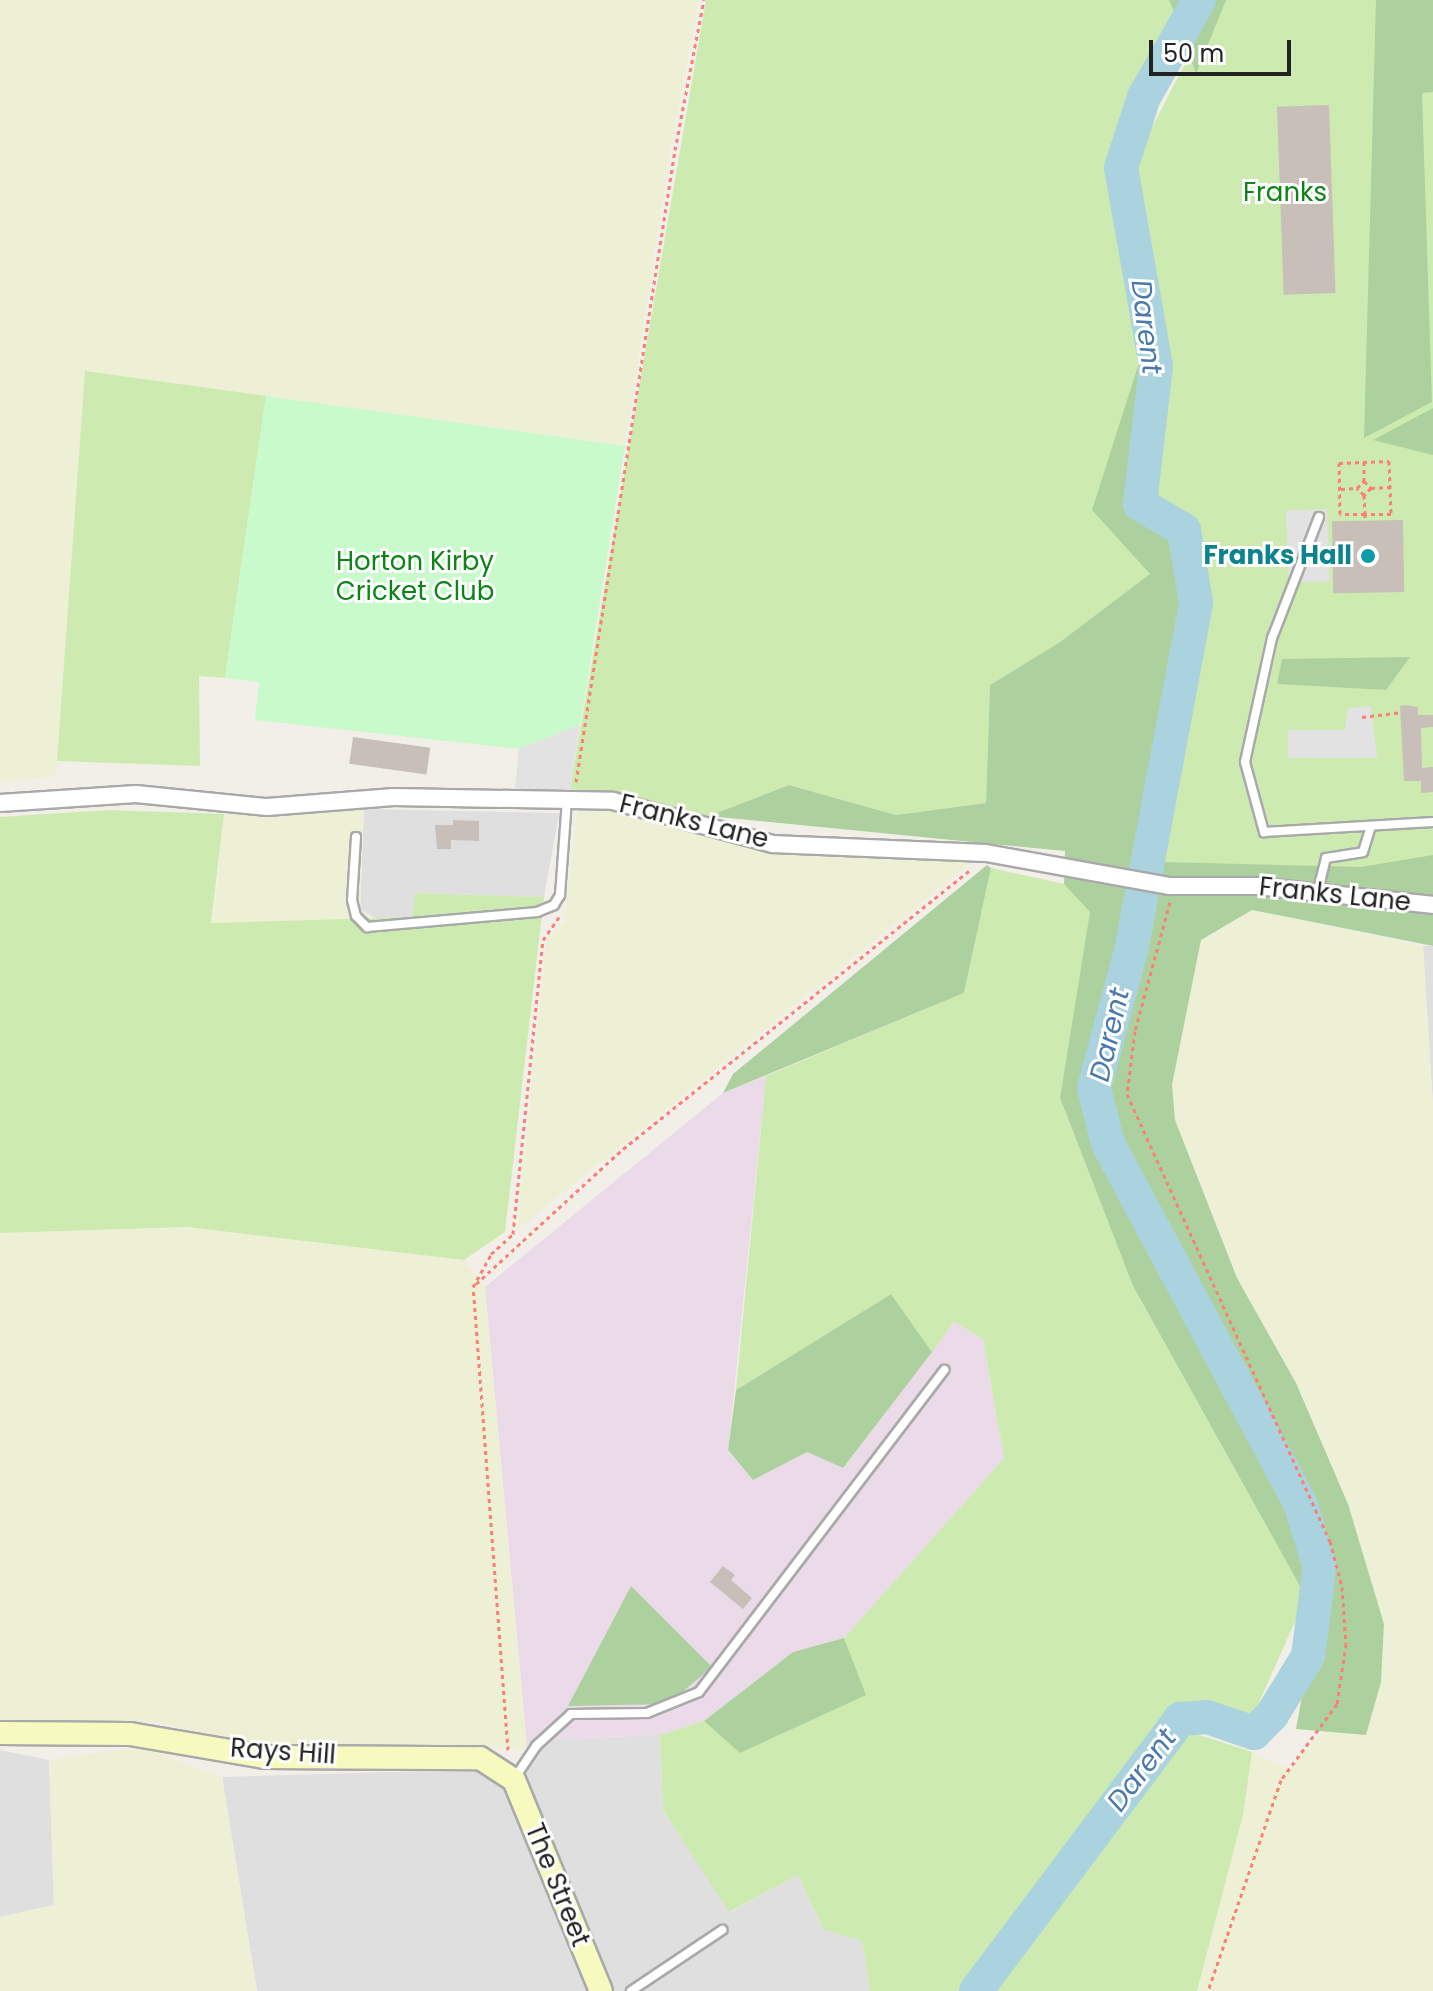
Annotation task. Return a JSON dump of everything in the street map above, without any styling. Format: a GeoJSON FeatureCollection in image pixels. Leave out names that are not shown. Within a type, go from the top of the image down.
{"type":"FeatureCollection","features":[{"type":"Feature","properties":{"kind":"street","name":"Franks Lane"},"geometry":{"type":"LineString","coordinates":[[0,803],[136,794],[267,807],[394,797],[613,801],[772,844],[986,853],[1073,865],[1170,886],[1256,886],[1317,895],[1433,905]]}},
{"type":"Feature","properties":{"kind":"street","name":"Rays Hill"},"geometry":{"type":"LineString","coordinates":[[0,1733],[130,1734],[264,1757],[480,1758],[514,1780]]}},
{"type":"Feature","properties":{"kind":"street","name":"The Street"},"geometry":{"type":"LineString","coordinates":[[514,1780],[601,1991]]}},
{"type":"Feature","properties":{"kind":"lane"},"geometry":{"type":"LineString","coordinates":[[1319,517],[1272,638],[1245,762],[1264,832],[1370,829],[1433,822]]}},
{"type":"Feature","properties":{"kind":"lane"},"geometry":{"type":"LineString","coordinates":[[356,837],[352,900],[356,916],[367,927],[537,912],[554,905],[560,895],[570,798]]}},
{"type":"Feature","properties":{"kind":"lane"},"geometry":{"type":"LineString","coordinates":[[1317,895],[1326,858],[1363,852],[1370,829]]}},
{"type":"Feature","properties":{"kind":"lane"},"geometry":{"type":"LineString","coordinates":[[514,1780],[536,1746],[571,1714],[647,1713],[699,1692],[944,1370]]}},
{"type":"Feature","properties":{"kind":"lane"},"geometry":{"type":"LineString","coordinates":[[631,1991],[722,1930]]}},
{"type":"Feature","properties":{"kind":"path"},"geometry":{"type":"LineString","coordinates":[[570,798],[675,150],[704,0]]}},
{"type":"Feature","properties":{"kind":"path"},"geometry":{"type":"LineString","coordinates":[[1389,461],[1390,487],[1391,514],[1340,514],[1339,463],[1389,461]]}},
{"type":"Feature","properties":{"kind":"path"},"geometry":{"type":"LineString","coordinates":[[1339,489],[1357,488],[1364,481],[1364,462]]}},
{"type":"Feature","properties":{"kind":"path"},"geometry":{"type":"LineString","coordinates":[[1364,481],[1371,488]]}},
{"type":"Feature","properties":{"kind":"path"},"geometry":{"type":"LineString","coordinates":[[1364,495],[1371,488],[1390,487]]}},
{"type":"Feature","properties":{"kind":"path"},"geometry":{"type":"LineString","coordinates":[[1357,488],[1364,495],[1365,520]]}},
{"type":"Feature","properties":{"kind":"path"},"geometry":{"type":"LineString","coordinates":[[1362,717],[1401,712]]}},
{"type":"Feature","properties":{"kind":"path"},"geometry":{"type":"LineString","coordinates":[[473,1287],[623,1149],[986,853]]}},
{"type":"Feature","properties":{"kind":"path"},"geometry":{"type":"LineString","coordinates":[[1170,886],[1135,1031],[1127,1094],[1330,1541],[1342,1587],[1346,1644],[1337,1704],[1281,1780],[1208,1991]]}},
{"type":"Feature","properties":{"kind":"path"},"geometry":{"type":"LineString","coordinates":[[514,1780],[504,1728],[473,1287],[491,1254],[513,1234],[543,940],[560,918],[562,903]]}},
{"type":"Feature","properties":{"kind":"shaded area"},"geometry":{"type":"Polygon","coordinates":[[[1327,509],[1330,581],[1289,582],[1286,510],[1327,509]]]}},
{"type":"Feature","properties":{"kind":"shaded area"},"geometry":{"type":"Polygon","coordinates":[[[1371,706],[1377,758],[1288,758],[1288,730],[1345,730],[1348,708],[1371,706]]]}},
{"type":"Feature","properties":{"kind":"shaded area"},"geometry":{"type":"Polygon","coordinates":[[[580,725],[570,789],[515,789],[519,749],[580,725]]]}},
{"type":"Feature","properties":{"kind":"shaded area"},"geometry":{"type":"Polygon","coordinates":[[[364,809],[559,813],[544,897],[415,893],[414,917],[370,920],[360,909],[364,809]]]}},
{"type":"Feature","properties":{"kind":"shaded area"},"geometry":{"type":"Polygon","coordinates":[[[1423,946],[1433,946],[1433,1105],[1423,946]]]}},
{"type":"Feature","properties":{"kind":"shaded area"},"geometry":{"type":"Polygon","coordinates":[[[766,1076],[728,1451],[753,1480],[807,1452],[843,1468],[954,1322],[983,1339],[1004,1458],[844,1638],[793,1652],[704,1721],[660,1735],[553,1739],[529,1768],[485,1287],[723,1093],[766,1076]]]}},
{"type":"Feature","properties":{"kind":"shaded area"},"geometry":{"type":"Polygon","coordinates":[[[660,1735],[663,1810],[730,1912],[798,1875],[824,1930],[862,1941],[870,1991],[257,1991],[222,1777],[529,1768],[553,1739],[660,1735]]]}},
{"type":"Feature","properties":{"kind":"shaded area"},"geometry":{"type":"Polygon","coordinates":[[[0,1750],[49,1760],[54,1905],[0,1917],[0,1750]]]}},
{"type":"Feature","properties":{"kind":"green space"},"geometry":{"type":"Polygon","coordinates":[[[0,0],[699,0],[670,151],[625,446],[85,371],[56,776],[0,782],[0,0]]]}},
{"type":"Feature","properties":{"kind":"green space","name":"Franks"},"geometry":{"type":"Polygon","coordinates":[[[706,0],[1169,0],[1177,20],[1137,81],[1111,173],[1143,338],[1135,160],[1218,0],[1433,0],[1433,894],[1163,862],[1186,736],[1207,568],[1152,491],[1144,349],[1151,574],[1060,642],[990,685],[986,803],[896,815],[789,785],[709,816],[570,789],[706,0]]]}},
{"type":"Feature","properties":{"kind":"green space"},"geometry":{"type":"Polygon","coordinates":[[[1169,0],[1226,0],[1196,74],[1177,20],[1169,0]]]}},
{"type":"Feature","properties":{"kind":"green space"},"geometry":{"type":"Polygon","coordinates":[[[1376,0],[1433,0],[1433,92],[1422,93],[1432,402],[1364,438],[1376,0]]]}},
{"type":"Feature","properties":{"kind":"green space"},"geometry":{"type":"Polygon","coordinates":[[[1144,347],[1152,491],[1207,568],[1163,862],[1361,867],[1433,855],[1433,946],[1252,910],[1201,940],[1172,1085],[1175,1120],[1237,1278],[1296,1383],[1348,1504],[1384,1624],[1381,1682],[1366,1735],[1296,1729],[1310,1652],[1306,1597],[1133,1286],[1060,1098],[1090,912],[1064,884],[1065,851],[709,816],[789,785],[896,815],[986,803],[990,685],[1060,642],[1150,574],[1092,510],[1144,347]]]}},
{"type":"Feature","properties":{"kind":"green space"},"geometry":{"type":"Polygon","coordinates":[[[85,371],[266,396],[225,678],[199,676],[200,766],[57,761],[85,371]]]}},
{"type":"Feature","properties":{"kind":"green space","name":"Horton Kirby Cricket Club"},"geometry":{"type":"Polygon","coordinates":[[[266,396],[625,446],[580,725],[519,749],[255,720],[259,682],[225,678],[266,396]]]}},
{"type":"Feature","properties":{"kind":"green space"},"geometry":{"type":"Polygon","coordinates":[[[1433,408],[1433,455],[1373,440],[1433,408]]]}},
{"type":"Feature","properties":{"kind":"green space"},"geometry":{"type":"Polygon","coordinates":[[[1410,657],[1386,690],[1277,684],[1282,659],[1410,657]]]}},
{"type":"Feature","properties":{"kind":"green space"},"geometry":{"type":"Polygon","coordinates":[[[364,809],[360,909],[412,939],[213,923],[224,814],[364,809]]]}},
{"type":"Feature","properties":{"kind":"green space"},"geometry":{"type":"Polygon","coordinates":[[[578,809],[614,812],[772,853],[974,860],[517,1230],[546,943],[564,923],[578,809]]]}},
{"type":"Feature","properties":{"kind":"green space"},"geometry":{"type":"Polygon","coordinates":[[[108,810],[224,814],[211,923],[413,917],[415,893],[544,897],[505,1232],[464,1260],[188,1227],[0,1233],[0,817],[108,810]]]}},
{"type":"Feature","properties":{"kind":"green space"},"geometry":{"type":"Polygon","coordinates":[[[987,865],[991,868],[964,993],[723,1093],[733,1074],[987,865]]]}},
{"type":"Feature","properties":{"kind":"green space"},"geometry":{"type":"Polygon","coordinates":[[[991,868],[1064,884],[1091,912],[1060,1098],[1133,1286],[1306,1597],[1250,1723],[1170,1706],[963,1991],[870,1991],[862,1941],[824,1930],[798,1875],[729,1912],[663,1810],[660,1735],[704,1721],[741,1752],[865,1694],[844,1638],[1004,1458],[983,1339],[954,1322],[932,1352],[891,1294],[736,1390],[766,1076],[964,993],[991,868]]]}},
{"type":"Feature","properties":{"kind":"green space"},"geometry":{"type":"Polygon","coordinates":[[[1252,910],[1423,946],[1433,1105],[1433,1991],[1197,1991],[1243,1815],[1252,1752],[1290,1769],[1323,1731],[1366,1735],[1348,1504],[1296,1383],[1237,1278],[1175,1120],[1172,1085],[1201,940],[1252,910]]]}},
{"type":"Feature","properties":{"kind":"green space"},"geometry":{"type":"Polygon","coordinates":[[[188,1227],[464,1260],[485,1287],[527,1748],[266,1746],[155,1722],[0,1722],[0,1233],[188,1227]]]}},
{"type":"Feature","properties":{"kind":"green space"},"geometry":{"type":"Polygon","coordinates":[[[891,1294],[932,1352],[843,1468],[807,1452],[753,1480],[728,1450],[736,1390],[891,1294]]]}},
{"type":"Feature","properties":{"kind":"green space"},"geometry":{"type":"Polygon","coordinates":[[[631,1586],[712,1667],[668,1704],[568,1706],[631,1586]]]}},
{"type":"Feature","properties":{"kind":"green space"},"geometry":{"type":"Polygon","coordinates":[[[844,1638],[866,1695],[740,1753],[704,1721],[793,1652],[844,1638]]]}},
{"type":"Feature","properties":{"kind":"green space"},"geometry":{"type":"Polygon","coordinates":[[[1184,1730],[1252,1752],[1243,1815],[1197,1991],[997,1991],[1184,1730]]]}},
{"type":"Feature","properties":{"kind":"green space"},"geometry":{"type":"Polygon","coordinates":[[[141,1747],[222,1777],[257,1991],[0,1991],[0,1917],[54,1905],[49,1760],[141,1747]]]}},
{"type":"Feature","properties":{"kind":"building"},"geometry":{"type":"Polygon","coordinates":[[[1329,105],[1336,293],[1284,295],[1277,107],[1329,105]]]}},
{"type":"Feature","properties":{"kind":"building","name":"Franks Hall"},"geometry":{"type":"Polygon","coordinates":[[[1403,520],[1404,592],[1333,593],[1332,521],[1403,520]]]}},
{"type":"Feature","properties":{"kind":"building"},"geometry":{"type":"Polygon","coordinates":[[[1400,706],[1418,707],[1418,715],[1433,715],[1433,727],[1421,728],[1422,768],[1433,767],[1433,792],[1421,793],[1421,781],[1404,781],[1400,706]]]}},
{"type":"Feature","properties":{"kind":"building"},"geometry":{"type":"Polygon","coordinates":[[[353,737],[430,748],[426,775],[349,764],[353,737]]]}},
{"type":"Feature","properties":{"kind":"building"},"geometry":{"type":"Polygon","coordinates":[[[453,820],[479,821],[479,841],[451,840],[451,849],[437,849],[435,825],[453,825],[453,820]]]}},
{"type":"Feature","properties":{"kind":"building"},"geometry":{"type":"Polygon","coordinates":[[[723,1566],[735,1575],[731,1580],[752,1598],[743,1609],[710,1582],[723,1566]]]}},
{"type":"Feature","properties":{"kind":"waterway","name":"Darent"},"geometry":{"type":"LineString","coordinates":[[976,1991],[1180,1719],[1207,1717],[1254,1733],[1272,1715],[1308,1656],[1316,1596],[1319,1565],[1301,1505],[1108,1143],[1094,1088],[1131,951],[1196,602],[1184,530],[1140,504],[1156,366],[1121,168],[1144,97],[1199,0]]}},
{"type":"Feature","properties":{"kind":"place","name":"Franks Hall"},"geometry":{"type":"Point","coordinates":[1368,556]}}]}
